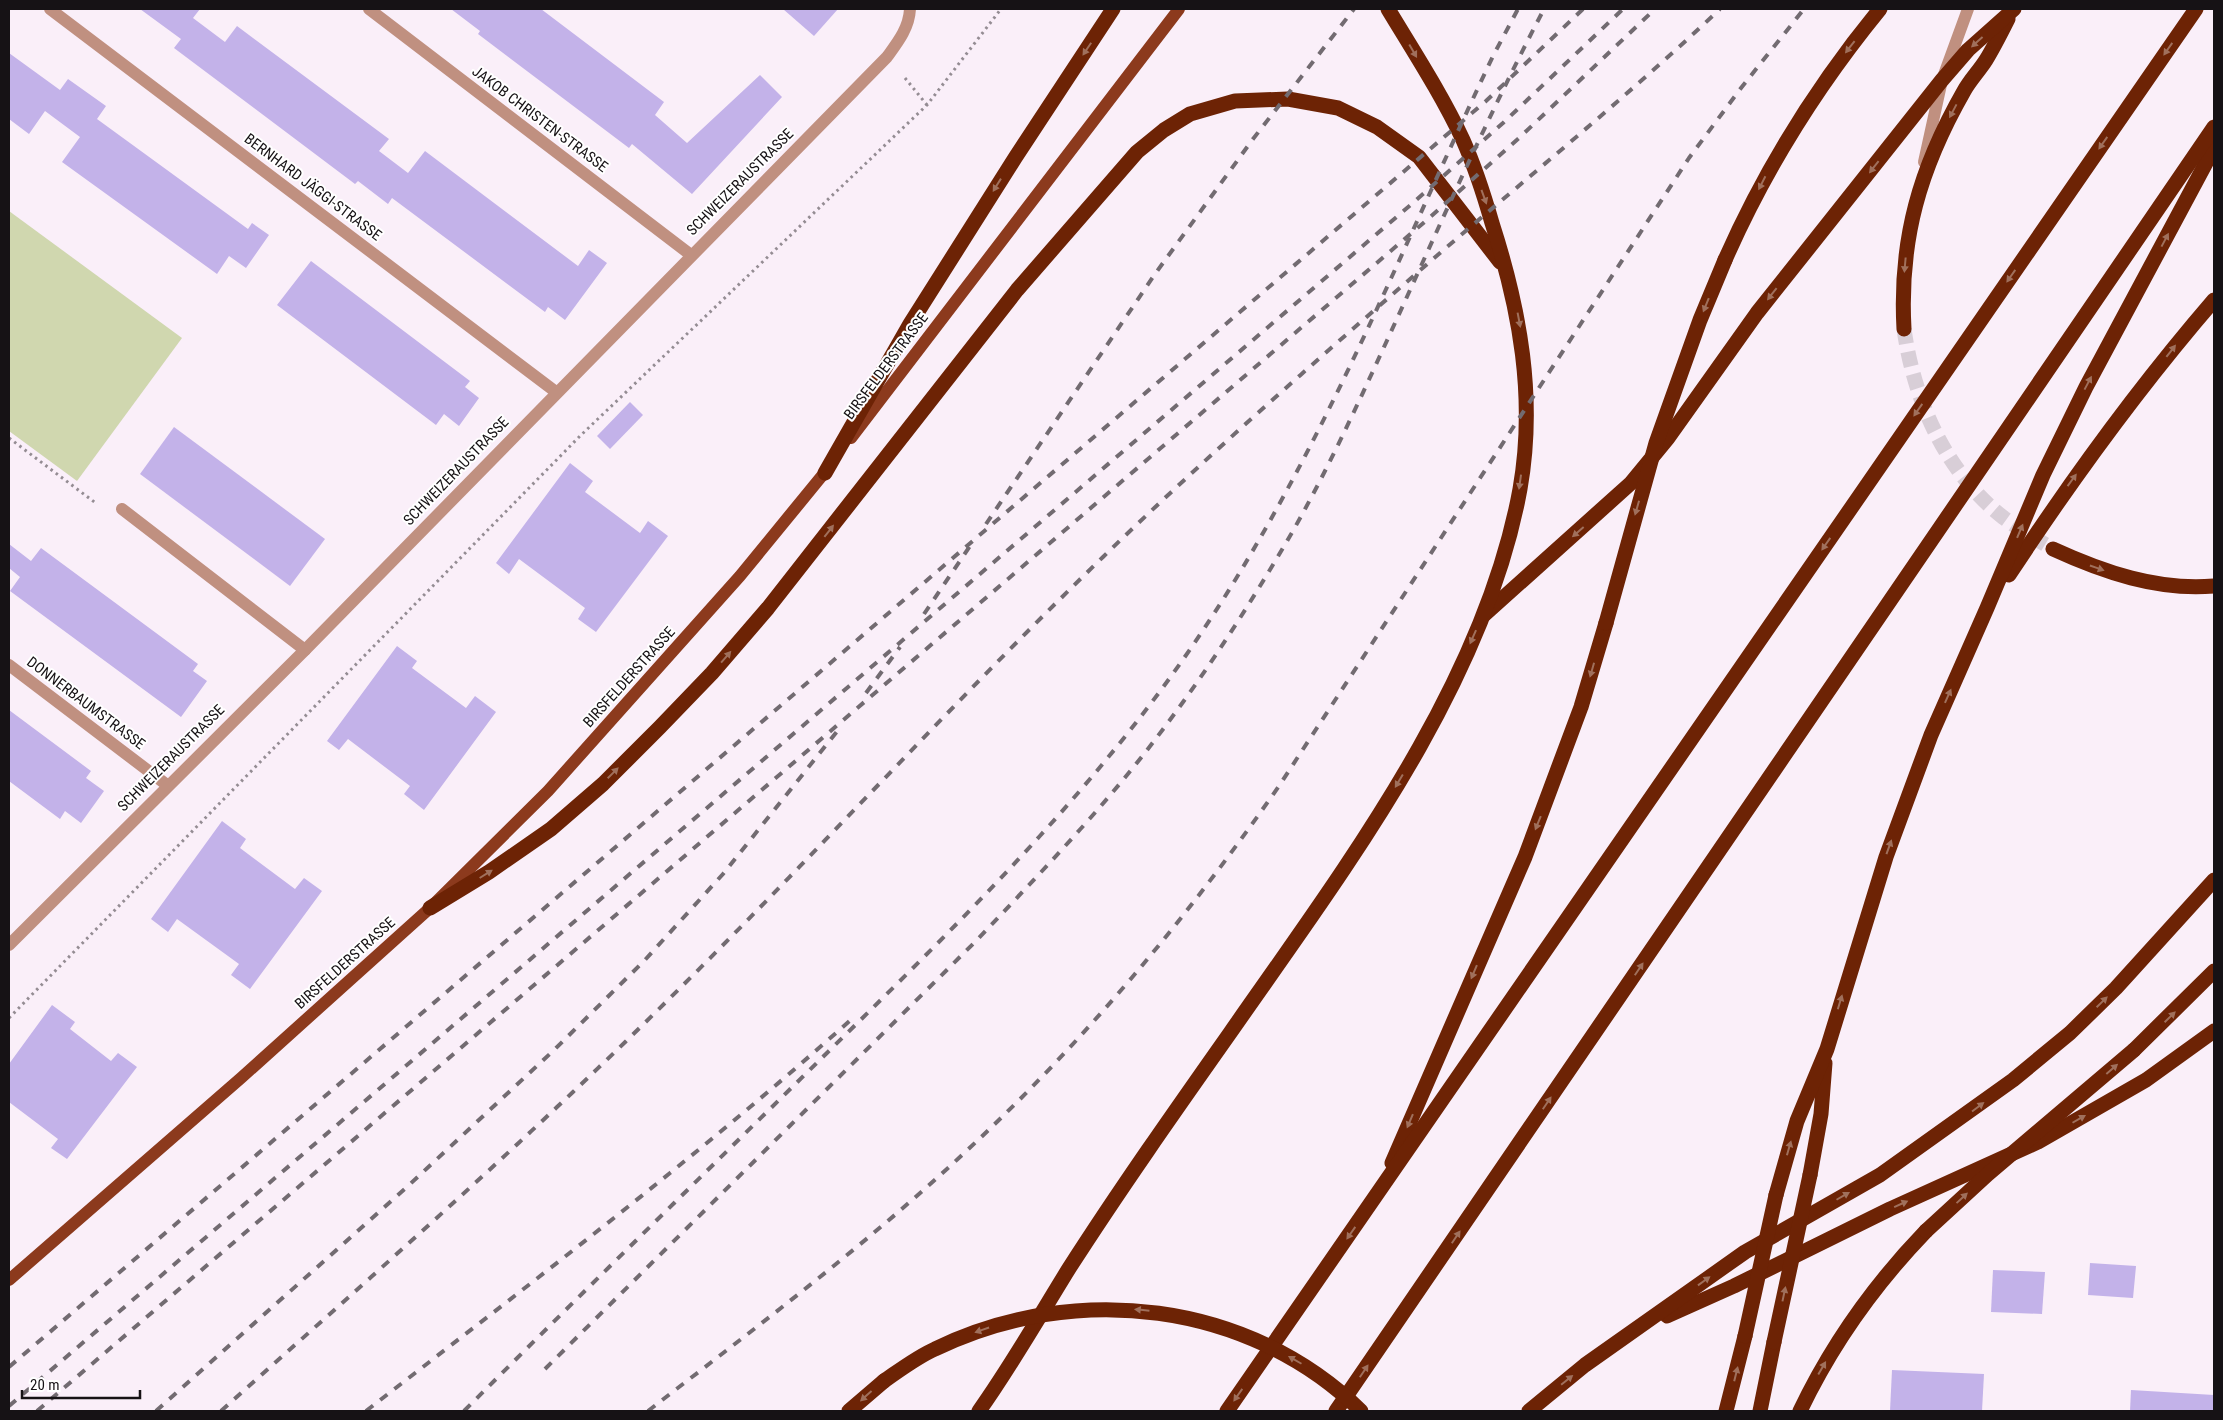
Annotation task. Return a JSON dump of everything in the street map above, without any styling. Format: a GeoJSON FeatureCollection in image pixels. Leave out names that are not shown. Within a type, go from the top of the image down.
{"type":"FeatureCollection","features":[{"type":"Feature","properties":{"kind":"highway"},"geometry":{"type":"LineString","coordinates":[[825,473],[915,316],[1015,158],[1114,9]]}},
{"type":"Feature","properties":{"kind":"highway"},"geometry":{"type":"LineString","coordinates":[[979,1411],[1145,1154],[1281,960],[1379,815],[1443,702],[1483,616],[1511,526],[1520,488],[1524,455],[1524,368],[1521,334],[1508,272],[1485,200],[1463,141],[1388,9]]}},
{"type":"Feature","properties":{"kind":"highway"},"geometry":{"type":"LineString","coordinates":[[1379,1193],[1529,848],[1581,707],[1656,442],[1684,363],[1725,260],[1770,168],[1801,115],[1833,69],[1880,9]]}},
{"type":"Feature","properties":{"kind":"highway"},"geometry":{"type":"LineString","coordinates":[[1483,616],[1631,484],[1668,438],[1757,313],[1942,80],[1968,50],[2014,9]]}},
{"type":"Feature","properties":{"kind":"highway"},"geometry":{"type":"LineString","coordinates":[[1904,329],[1905,264],[1910,226],[1918,190],[1938,140],[1965,89],[1985,61],[2014,9]]}},
{"type":"Feature","properties":{"kind":"highway"},"geometry":{"type":"LineString","coordinates":[[1227,1411],[2196,9]]}},
{"type":"Feature","properties":{"kind":"highway"},"geometry":{"type":"LineString","coordinates":[[430,908],[489,872],[551,829],[603,784],[667,720],[768,608],[952,371],[1023,283],[1137,152],[1164,130],[1190,114],[1236,101],[1288,99],[1338,108],[1377,127],[1419,157],[1508,272]]}},
{"type":"Feature","properties":{"kind":"highway"},"geometry":{"type":"LineString","coordinates":[[1336,1411],[2214,127]]}},
{"type":"Feature","properties":{"kind":"highway"},"geometry":{"type":"LineString","coordinates":[[1726,1411],[1745,1336],[1776,1195],[1797,1121],[1827,1049],[1877,886],[1931,735],[1988,608],[2043,475],[2082,396],[2214,148]]}},
{"type":"Feature","properties":{"kind":"highway"},"geometry":{"type":"LineString","coordinates":[[1988,608],[2059,498],[2101,439],[2177,343],[2214,300]]}},
{"type":"Feature","properties":{"kind":"highway"},"geometry":{"type":"LineString","coordinates":[[2052,549],[2083,563],[2142,581],[2172,586],[2214,586]]}},
{"type":"Feature","properties":{"kind":"highway"},"geometry":{"type":"LineString","coordinates":[[1529,1411],[1585,1366],[1744,1252],[1880,1175],[2013,1080],[2070,1033],[2116,988],[2214,880]]}},
{"type":"Feature","properties":{"kind":"highway"},"geometry":{"type":"LineString","coordinates":[[1800,1411],[1828,1357],[1862,1305],[1926,1231],[1988,1174],[2134,1050],[2214,971]]}},
{"type":"Feature","properties":{"kind":"highway"},"geometry":{"type":"LineString","coordinates":[[1636,1330],[1734,1286],[1890,1209],[2038,1142],[2146,1080],[2214,1031]]}},
{"type":"Feature","properties":{"kind":"highway"},"geometry":{"type":"LineString","coordinates":[[1760,1411],[1810,1175],[1821,1114],[1827,1049]]}},
{"type":"Feature","properties":{"kind":"highway"},"geometry":{"type":"LineString","coordinates":[[849,1411],[884,1381],[933,1349],[987,1328],[1015,1320],[1078,1310],[1141,1310],[1198,1320],[1256,1340],[1314,1371],[1338,1389],[1361,1411]]}},
{"type":"Feature","properties":{"kind":"highway"},"geometry":{"type":"LineString","coordinates":[[988,1411],[993,1391]]}},
{"type":"Feature","properties":{"kind":"main road","name":"BIRSFELDERSTRASSE"},"geometry":{"type":"LineString","coordinates":[[9,1280],[234,1084],[430,908],[555,784],[740,576],[825,473],[1178,9]]}},
{"type":"Feature","properties":{"kind":"street","name":"BERNHARD JÄGGI-STRASSE"},"geometry":{"type":"LineString","coordinates":[[50,9],[556,392]]}},
{"type":"Feature","properties":{"kind":"street","name":"JAKOB CHRISTEN-STRASSE"},"geometry":{"type":"LineString","coordinates":[[370,9],[691,255]]}},
{"type":"Feature","properties":{"kind":"street","name":"SCHWEIZERAUSTRASSE"},"geometry":{"type":"LineString","coordinates":[[9,945],[167,785],[305,650],[556,392],[887,57],[902,37],[909,18],[910,9]]}},
{"type":"Feature","properties":{"kind":"street"},"geometry":{"type":"LineString","coordinates":[[1918,190],[1942,80],[1968,9]]}},
{"type":"Feature","properties":{"kind":"street"},"geometry":{"type":"LineString","coordinates":[[122,509],[305,650]]}},
{"type":"Feature","properties":{"kind":"street","name":"DONNERBAUMSTRASSE"},"geometry":{"type":"LineString","coordinates":[[9,665],[167,785]]}},
{"type":"Feature","properties":{"kind":"path"},"geometry":{"type":"LineString","coordinates":[[9,1018],[580,436],[927,105],[1001,9]]}},
{"type":"Feature","properties":{"kind":"path"},"geometry":{"type":"LineString","coordinates":[[887,57],[927,105]]}},
{"type":"Feature","properties":{"kind":"path"},"geometry":{"type":"LineString","coordinates":[[9,438],[100,506],[122,509]]}},
{"type":"Feature","properties":{"kind":"green space"},"geometry":{"type":"Polygon","coordinates":[[[9,211],[182,338],[77,481],[9,431],[9,211]]]}},
{"type":"Feature","properties":{"kind":"building"},"geometry":{"type":"Polygon","coordinates":[[[140,9],[200,9],[193,18],[225,42],[237,26],[389,139],[379,151],[408,173],[425,151],[578,266],[589,250],[607,263],[565,320],[548,307],[545,312],[392,198],[388,204],[358,181],[355,184],[174,48],[181,39],[140,9]]]}},
{"type":"Feature","properties":{"kind":"building"},"geometry":{"type":"Polygon","coordinates":[[[451,9],[541,9],[664,102],[655,115],[687,143],[760,75],[782,97],[692,194],[632,144],[629,148],[478,34],[480,31],[451,9]]]}},
{"type":"Feature","properties":{"kind":"building"},"geometry":{"type":"Polygon","coordinates":[[[783,9],[838,9],[814,36],[783,9]]]}},
{"type":"Feature","properties":{"kind":"building"},"geometry":{"type":"Polygon","coordinates":[[[9,53],[60,90],[68,79],[106,106],[97,119],[248,229],[252,223],[269,235],[246,268],[229,256],[217,274],[62,162],[80,137],[45,111],[29,134],[9,119],[9,53]]]}},
{"type":"Feature","properties":{"kind":"building"},"geometry":{"type":"Polygon","coordinates":[[[311,261],[470,381],[465,387],[479,398],[459,426],[444,414],[436,425],[277,305],[311,261]]]}},
{"type":"Feature","properties":{"kind":"building"},"geometry":{"type":"Polygon","coordinates":[[[630,402],[643,415],[610,449],[597,436],[630,402]]]}},
{"type":"Feature","properties":{"kind":"building"},"geometry":{"type":"Polygon","coordinates":[[[174,427],[325,539],[290,586],[140,474],[174,427]]]}},
{"type":"Feature","properties":{"kind":"building"},"geometry":{"type":"Polygon","coordinates":[[[570,463],[593,481],[585,492],[640,533],[648,521],[668,536],[596,632],[578,619],[585,608],[519,559],[509,574],[496,563],[570,463]]]}},
{"type":"Feature","properties":{"kind":"building"},"geometry":{"type":"Polygon","coordinates":[[[9,544],[31,561],[41,548],[198,664],[193,671],[207,681],[181,717],[10,591],[20,577],[9,568],[9,544]]]}},
{"type":"Feature","properties":{"kind":"building"},"geometry":{"type":"Polygon","coordinates":[[[397,646],[417,661],[412,668],[466,708],[475,696],[496,712],[424,810],[404,794],[410,786],[348,739],[339,750],[327,741],[397,646]]]}},
{"type":"Feature","properties":{"kind":"building"},"geometry":{"type":"Polygon","coordinates":[[[9,710],[91,771],[86,778],[104,791],[81,823],[65,811],[60,819],[9,781],[9,710]]]}},
{"type":"Feature","properties":{"kind":"building"},"geometry":{"type":"Polygon","coordinates":[[[222,821],[246,839],[240,848],[295,889],[304,878],[322,891],[250,989],[231,975],[239,964],[177,919],[168,932],[151,919],[222,821]]]}},
{"type":"Feature","properties":{"kind":"building"},"geometry":{"type":"Polygon","coordinates":[[[52,1005],[75,1022],[70,1029],[111,1061],[118,1053],[137,1067],[67,1159],[51,1148],[58,1139],[9,1102],[9,1064],[52,1005]]]}},
{"type":"Feature","properties":{"kind":"building"},"geometry":{"type":"Polygon","coordinates":[[[2090,1263],[2136,1266],[2133,1298],[2088,1295],[2090,1263]]]}},
{"type":"Feature","properties":{"kind":"building"},"geometry":{"type":"Polygon","coordinates":[[[1993,1270],[2045,1272],[2042,1314],[1991,1312],[1993,1270]]]}},
{"type":"Feature","properties":{"kind":"building"},"geometry":{"type":"Polygon","coordinates":[[[1892,1370],[1984,1374],[1982,1411],[1890,1411],[1892,1370]]]}},
{"type":"Feature","properties":{"kind":"building"},"geometry":{"type":"Polygon","coordinates":[[[2131,1390],[2214,1395],[2214,1411],[2130,1411],[2131,1390]]]}},
{"type":"Feature","properties":{"kind":"tunnel"},"geometry":{"type":"LineString","coordinates":[[1904,329],[1909,356],[1924,408],[1949,457],[1983,500],[2004,518],[2053,549]]}},
{"type":"Feature","properties":{"kind":"railway"},"geometry":{"type":"LineString","coordinates":[[986,524],[1155,274],[1253,139],[1354,9]]}},
{"type":"Feature","properties":{"kind":"railway"},"geometry":{"type":"LineString","coordinates":[[464,1411],[975,905],[1066,806],[1152,703],[1191,648],[1236,578],[1278,506],[1317,433],[1354,358],[1493,56],[1518,9]]}},
{"type":"Feature","properties":{"kind":"railway"},"geometry":{"type":"LineString","coordinates":[[545,1369],[976,941],[1094,813],[1132,769],[1175,713],[1253,597],[1290,536],[1332,458],[1486,126],[1544,9]]}},
{"type":"Feature","properties":{"kind":"railway"},"geometry":{"type":"LineString","coordinates":[[9,1367],[1486,101],[1583,9]]}},
{"type":"Feature","properties":{"kind":"railway"},"geometry":{"type":"LineString","coordinates":[[9,1406],[1414,202],[1503,123],[1623,9]]}},
{"type":"Feature","properties":{"kind":"railway"},"geometry":{"type":"LineString","coordinates":[[37,1411],[1428,219],[1519,138],[1655,9]]}},
{"type":"Feature","properties":{"kind":"railway"},"geometry":{"type":"LineString","coordinates":[[221,1411],[448,1208],[615,1052],[724,944],[1048,611],[1185,479],[1440,253],[1617,102],[1720,9]]}},
{"type":"Feature","properties":{"kind":"railway"},"geometry":{"type":"LineString","coordinates":[[648,1411],[768,1319],[885,1223],[961,1156],[1049,1070],[1130,980],[1169,933],[1207,885],[1279,786],[1689,158],[1741,88],[1804,9]]}},
{"type":"Feature","properties":{"kind":"railway"},"geometry":{"type":"LineString","coordinates":[[924,614],[970,546]]}},
{"type":"Feature","properties":{"kind":"railway"},"geometry":{"type":"LineString","coordinates":[[866,693],[900,647]]}},
{"type":"Feature","properties":{"kind":"railway"},"geometry":{"type":"LineString","coordinates":[[156,1411],[408,1186],[553,1051],[644,961],[723,874],[839,729]]}},
{"type":"Feature","properties":{"kind":"railway"},"geometry":{"type":"LineString","coordinates":[[366,1411],[675,1169],[855,1016]]}}]}
